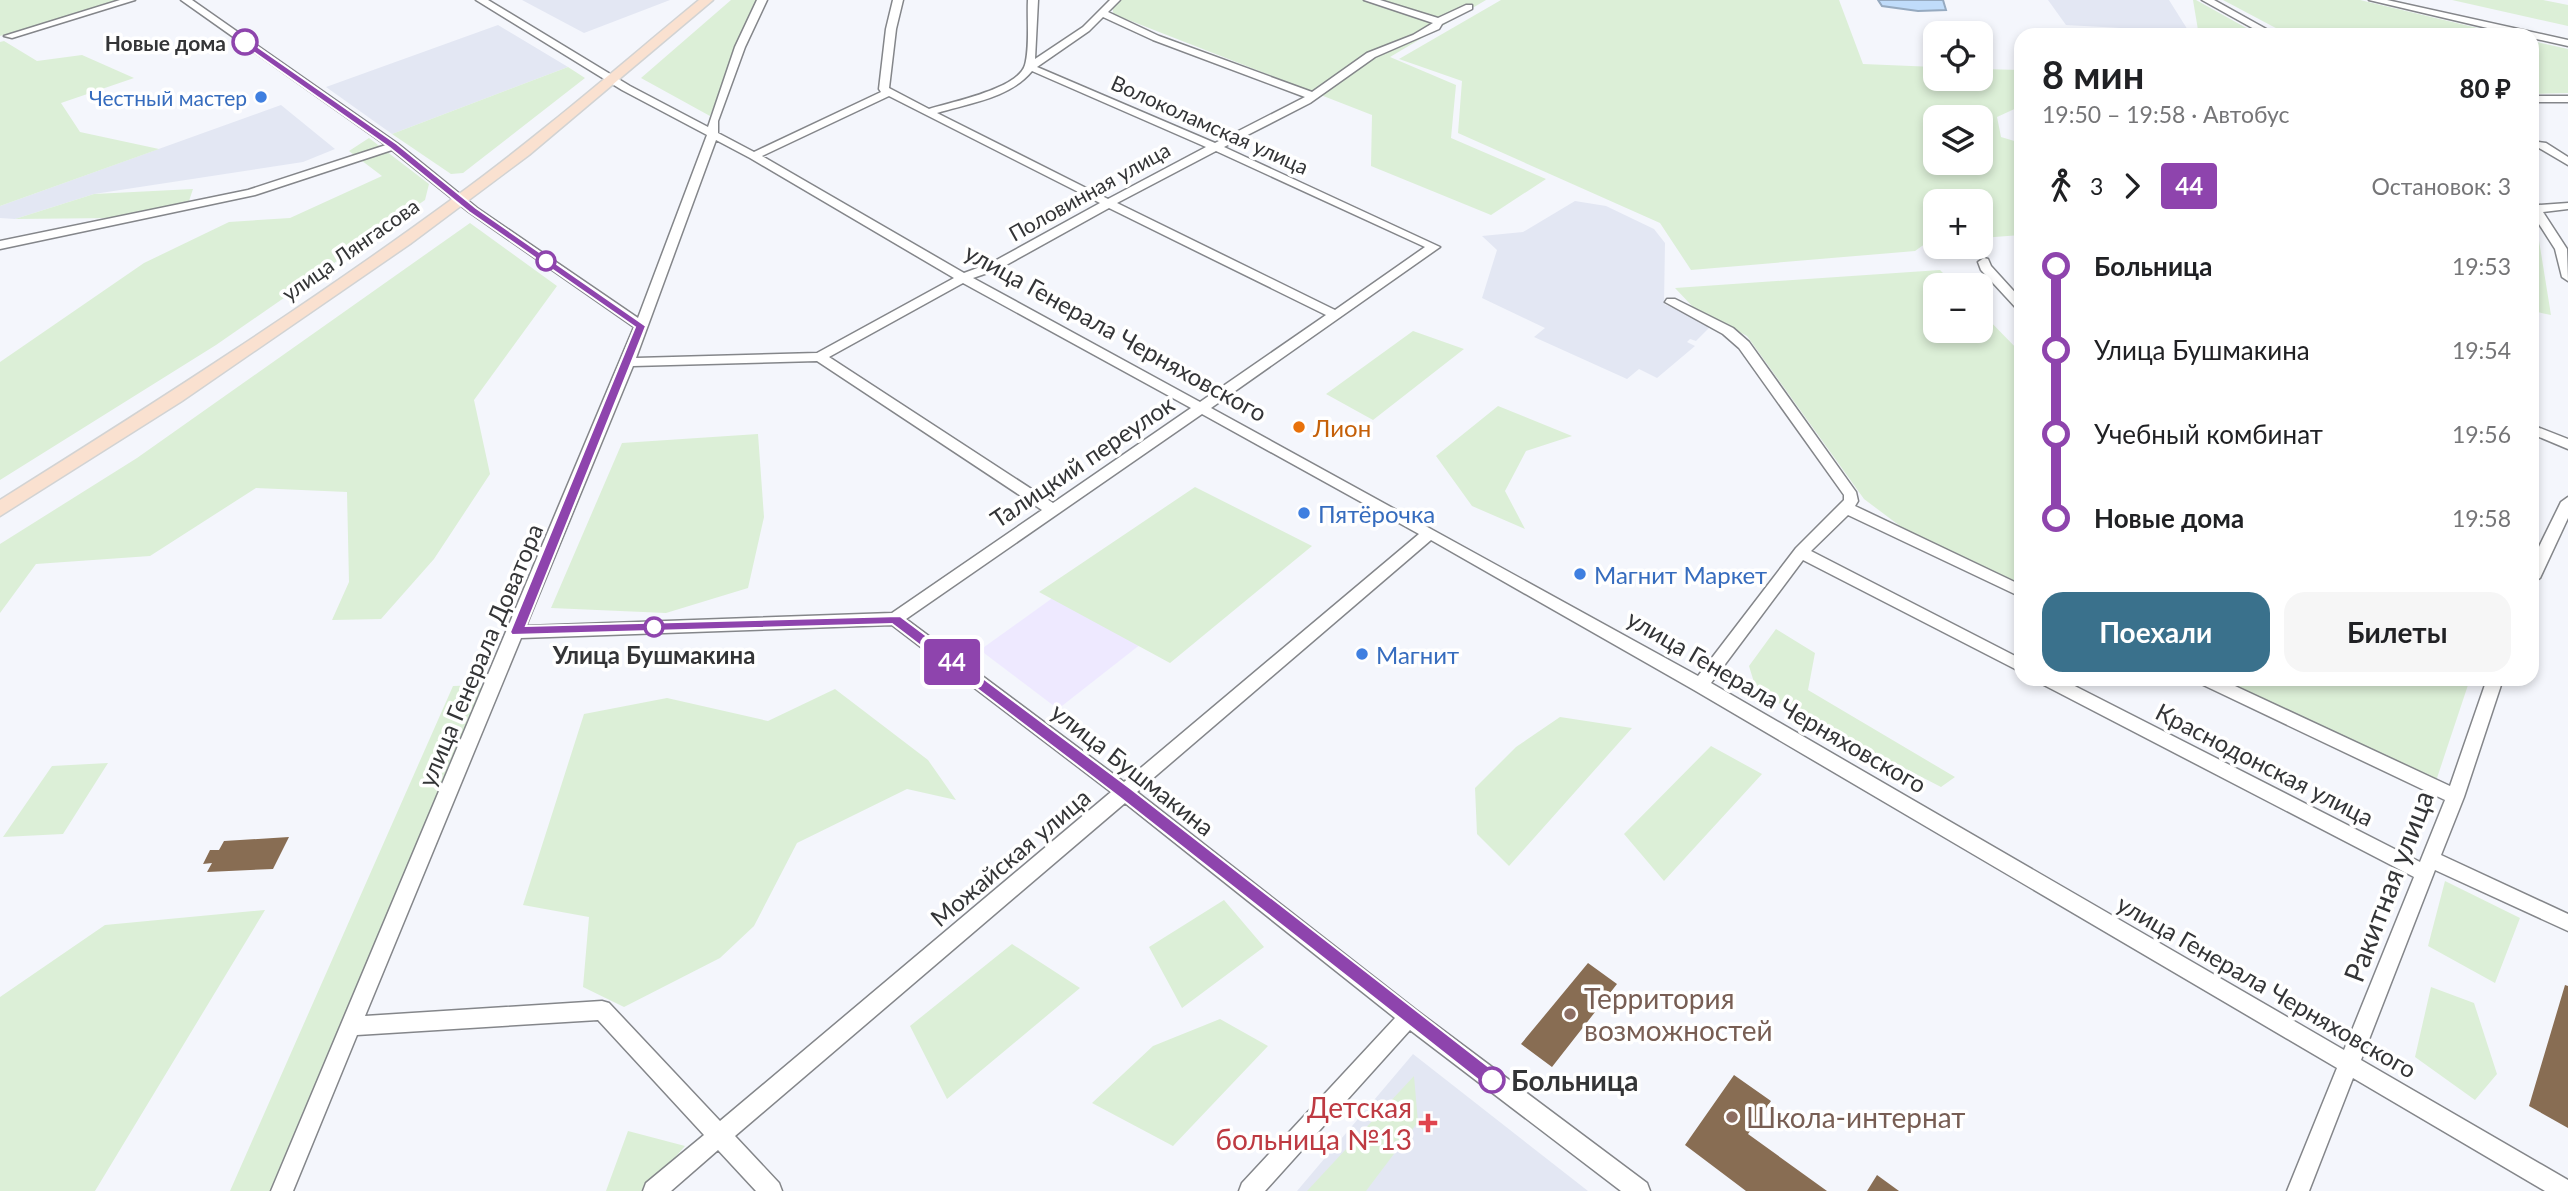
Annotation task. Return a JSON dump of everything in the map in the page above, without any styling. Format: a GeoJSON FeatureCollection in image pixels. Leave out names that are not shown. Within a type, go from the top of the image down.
{"type":"FeatureCollection","features":[{"type":"Feature","properties":{"kind":"main road","name":"улица Лянгасова"},"geometry":{"type":"LineString","coordinates":[[0,509],[202,378],[461,200],[707,0]]}},
{"type":"Feature","properties":{"kind":"street"},"geometry":{"type":"LineString","coordinates":[[9,36],[130,0]]}},
{"type":"Feature","properties":{"kind":"street"},"geometry":{"type":"LineString","coordinates":[[186,0],[394,146],[461,200],[641,326]]}},
{"type":"Feature","properties":{"kind":"street","name":"улица Генерала Черняховского"},"geometry":{"type":"LineString","coordinates":[[481,0],[612,78],[754,156],[963,278],[1430,533],[1699,685],[2566,1191]]}},
{"type":"Feature","properties":{"kind":"street"},"geometry":{"type":"LineString","coordinates":[[713,134],[713,121],[740,47],[762,0]]}},
{"type":"Feature","properties":{"kind":"street"},"geometry":{"type":"LineString","coordinates":[[898,0],[891,29],[884,89],[1109,205],[1334,314]]}},
{"type":"Feature","properties":{"kind":"street"},"geometry":{"type":"LineString","coordinates":[[1030,67],[1033,0]]}},
{"type":"Feature","properties":{"kind":"street"},"geometry":{"type":"LineString","coordinates":[[929,112],[1005,89],[1021,78],[1030,67],[1086,29],[1115,0]]}},
{"type":"Feature","properties":{"kind":"street"},"geometry":{"type":"LineString","coordinates":[[1369,0],[1412,11],[1438,22]]}},
{"type":"Feature","properties":{"kind":"street"},"geometry":{"type":"LineString","coordinates":[[2207,0],[2259,28]]}},
{"type":"Feature","properties":{"kind":"street"},"geometry":{"type":"LineString","coordinates":[[2374,0],[2500,28]]}},
{"type":"Feature","properties":{"kind":"street","name":"Половинная улица"},"geometry":{"type":"LineString","coordinates":[[628,362],[820,358],[963,278],[995,266],[1143,184],[1313,96],[1371,55],[1416,37],[1436,27],[1438,22],[1469,7]]}},
{"type":"Feature","properties":{"kind":"street"},"geometry":{"type":"LineString","coordinates":[[1102,13],[1156,37],[1313,96]]}},
{"type":"Feature","properties":{"kind":"street"},"geometry":{"type":"LineString","coordinates":[[2539,37],[2568,43]]}},
{"type":"Feature","properties":{"kind":"street","name":"Волоколамская улица"},"geometry":{"type":"LineString","coordinates":[[1030,67],[1434,247]]}},
{"type":"Feature","properties":{"kind":"street"},"geometry":{"type":"LineString","coordinates":[[754,156],[889,92]]}},
{"type":"Feature","properties":{"kind":"street"},"geometry":{"type":"LineString","coordinates":[[2539,99],[2568,99]]}},
{"type":"Feature","properties":{"kind":"street","name":"улица Генерала Доватора"},"geometry":{"type":"LineString","coordinates":[[282,1191],[628,362],[713,134]]}},
{"type":"Feature","properties":{"kind":"street"},"geometry":{"type":"LineString","coordinates":[[2539,145],[2568,162]]}},
{"type":"Feature","properties":{"kind":"street"},"geometry":{"type":"LineString","coordinates":[[0,246],[251,193],[394,146]]}},
{"type":"Feature","properties":{"kind":"street"},"geometry":{"type":"LineString","coordinates":[[2539,207],[2568,206]]}},
{"type":"Feature","properties":{"kind":"street"},"geometry":{"type":"LineString","coordinates":[[2539,215],[2561,249],[2567,269]]}},
{"type":"Feature","properties":{"kind":"street","name":"Талицкий переулок"},"geometry":{"type":"LineString","coordinates":[[895,619],[1434,247]]}},
{"type":"Feature","properties":{"kind":"street"},"geometry":{"type":"LineString","coordinates":[[1984,261],[1985,267],[2014,298]]}},
{"type":"Feature","properties":{"kind":"street"},"geometry":{"type":"LineString","coordinates":[[1671,302],[1728,331],[1744,345],[1847,487],[1851,501],[1801,552],[1699,685]]}},
{"type":"Feature","properties":{"kind":"street"},"geometry":{"type":"LineString","coordinates":[[820,358],[1051,509]]}},
{"type":"Feature","properties":{"kind":"street"},"geometry":{"type":"LineString","coordinates":[[2539,432],[2568,444]]}},
{"type":"Feature","properties":{"kind":"street"},"geometry":{"type":"LineString","coordinates":[[2539,566],[2563,524],[2568,502]]}},
{"type":"Feature","properties":{"kind":"street"},"geometry":{"type":"LineString","coordinates":[[1846,508],[2014,589]]}},
{"type":"Feature","properties":{"kind":"street","name":"Можайская улица"},"geometry":{"type":"LineString","coordinates":[[654,1191],[1430,533]]}},
{"type":"Feature","properties":{"kind":"street"},"geometry":{"type":"LineString","coordinates":[[1801,552],[2014,662]]}},
{"type":"Feature","properties":{"kind":"street"},"geometry":{"type":"LineString","coordinates":[[517,632],[895,619]]}},
{"type":"Feature","properties":{"kind":"street","name":"улица Бушмакина"},"geometry":{"type":"LineString","coordinates":[[895,619],[1124,792],[1409,1017],[1639,1191]]}},
{"type":"Feature","properties":{"kind":"street","name":"Краснодонская улица"},"geometry":{"type":"LineString","coordinates":[[2060,686],[2427,865],[2568,923]]}},
{"type":"Feature","properties":{"kind":"street"},"geometry":{"type":"LineString","coordinates":[[2220,686],[2455,797]]}},
{"type":"Feature","properties":{"kind":"street","name":"Ракитная улица"},"geometry":{"type":"LineString","coordinates":[[2298,1191],[2455,797],[2493,686]]}},
{"type":"Feature","properties":{"kind":"street"},"geometry":{"type":"LineString","coordinates":[[351,1026],[602,1010],[771,1191]]}},
{"type":"Feature","properties":{"kind":"street"},"geometry":{"type":"LineString","coordinates":[[1250,1191],[1409,1017]]}},
{"type":"Feature","properties":{"kind":"shaded area"},"geometry":{"type":"Polygon","coordinates":[[[522,0],[670,0],[584,33],[522,0]]]}},
{"type":"Feature","properties":{"kind":"shaded area"},"geometry":{"type":"Polygon","coordinates":[[[2048,0],[2169,0],[2187,28],[2121,28],[2066,25],[2048,0]]]}},
{"type":"Feature","properties":{"kind":"shaded area"},"geometry":{"type":"Polygon","coordinates":[[[498,25],[568,67],[392,134],[326,87],[498,25]]]}},
{"type":"Feature","properties":{"kind":"shaded area"},"geometry":{"type":"Polygon","coordinates":[[[281,105],[335,149],[303,162],[94,194],[15,219],[0,218],[0,206],[281,105]]]}},
{"type":"Feature","properties":{"kind":"shaded area"},"geometry":{"type":"Polygon","coordinates":[[[1575,201],[1606,206],[1654,229],[1665,243],[1664,304],[1712,325],[1696,341],[1690,339],[1687,342],[1695,346],[1657,378],[1639,369],[1627,379],[1534,337],[1545,328],[1482,298],[1497,250],[1482,236],[1523,232],[1575,201]]]}},
{"type":"Feature","properties":{"kind":"shaded area"},"geometry":{"type":"Polygon","coordinates":[[[1115,553],[1192,604],[1058,709],[980,650],[1115,553]]]}},
{"type":"Feature","properties":{"kind":"shaded area","name":"Детская больница №13"},"geometry":{"type":"Polygon","coordinates":[[[1413,1054],[1588,1191],[1297,1191],[1413,1054]]]}},
{"type":"Feature","properties":{"kind":"green space"},"geometry":{"type":"Polygon","coordinates":[[[0,0],[120,0],[0,36],[0,0]]]}},
{"type":"Feature","properties":{"kind":"green space"},"geometry":{"type":"Polygon","coordinates":[[[731,0],[758,0],[710,116],[641,78],[731,0]]]}},
{"type":"Feature","properties":{"kind":"green space"},"geometry":{"type":"Polygon","coordinates":[[[1113,0],[1486,0],[1390,57],[1456,85],[1451,138],[1546,179],[1491,215],[1371,166],[1372,115],[1113,14],[1113,0]]]}},
{"type":"Feature","properties":{"kind":"green space"},"geometry":{"type":"Polygon","coordinates":[[[1501,0],[1839,0],[1863,64],[1923,66],[1923,91],[1993,91],[1993,69],[2014,70],[2014,109],[1997,117],[2001,137],[2014,141],[2014,236],[1993,237],[1993,189],[1923,189],[1923,245],[1915,251],[1691,270],[1660,223],[1458,133],[1462,81],[1399,59],[1501,0]]]}},
{"type":"Feature","properties":{"kind":"green space"},"geometry":{"type":"Polygon","coordinates":[[[2193,0],[2246,28],[2198,28],[2193,0]]]}},
{"type":"Feature","properties":{"kind":"green space"},"geometry":{"type":"Polygon","coordinates":[[[2223,0],[2360,0],[2478,28],[2276,28],[2223,0]]]}},
{"type":"Feature","properties":{"kind":"green space"},"geometry":{"type":"Polygon","coordinates":[[[2452,0],[2543,0],[2568,5],[2568,26],[2452,0]]]}},
{"type":"Feature","properties":{"kind":"green space"},"geometry":{"type":"Polygon","coordinates":[[[4,41],[37,61],[82,55],[134,78],[61,103],[80,132],[159,149],[0,206],[0,42],[4,41]]]}},
{"type":"Feature","properties":{"kind":"green space"},"geometry":{"type":"Polygon","coordinates":[[[2539,43],[2568,49],[2568,93],[2539,94],[2539,43]]]}},
{"type":"Feature","properties":{"kind":"green space"},"geometry":{"type":"Polygon","coordinates":[[[568,67],[585,78],[463,173],[451,174],[392,134],[568,67]]]}},
{"type":"Feature","properties":{"kind":"green space"},"geometry":{"type":"Polygon","coordinates":[[[369,138],[429,184],[425,200],[216,345],[0,480],[0,362],[144,263],[229,222],[290,218],[382,176],[349,151],[369,138]]]}},
{"type":"Feature","properties":{"kind":"green space"},"geometry":{"type":"Polygon","coordinates":[[[193,189],[189,201],[114,218],[15,219],[94,194],[193,189]]]}},
{"type":"Feature","properties":{"kind":"green space"},"geometry":{"type":"Polygon","coordinates":[[[470,223],[557,286],[474,400],[490,474],[434,559],[381,619],[332,620],[349,582],[347,492],[256,488],[150,556],[36,564],[0,613],[0,544],[137,458],[470,223]]]}},
{"type":"Feature","properties":{"kind":"green space"},"geometry":{"type":"Polygon","coordinates":[[[2539,241],[2551,315],[2539,312],[2539,241]]]}},
{"type":"Feature","properties":{"kind":"green space"},"geometry":{"type":"Polygon","coordinates":[[[1940,270],[1943,273],[1923,273],[1923,343],[1993,343],[1993,324],[2014,346],[2014,585],[1916,538],[1864,499],[1747,336],[1693,307],[1675,288],[1940,270]]]}},
{"type":"Feature","properties":{"kind":"green space"},"geometry":{"type":"Polygon","coordinates":[[[1413,331],[1464,349],[1373,420],[1326,394],[1413,331]]]}},
{"type":"Feature","properties":{"kind":"green space"},"geometry":{"type":"Polygon","coordinates":[[[1498,406],[1572,436],[1526,451],[1505,491],[1525,529],[1472,506],[1436,456],[1498,406]]]}},
{"type":"Feature","properties":{"kind":"green space"},"geometry":{"type":"Polygon","coordinates":[[[758,434],[764,517],[748,588],[666,613],[551,608],[622,443],[758,434]]]}},
{"type":"Feature","properties":{"kind":"green space"},"geometry":{"type":"Polygon","coordinates":[[[1195,487],[1312,546],[1170,663],[1039,592],[1195,487]]]}},
{"type":"Feature","properties":{"kind":"green space"},"geometry":{"type":"Polygon","coordinates":[[[1776,629],[1815,653],[1808,690],[1955,777],[1941,787],[1757,692],[1749,666],[1776,629]]]}},
{"type":"Feature","properties":{"kind":"green space"},"geometry":{"type":"Polygon","coordinates":[[[483,685],[270,1191],[230,1191],[453,686],[483,685]]]}},
{"type":"Feature","properties":{"kind":"green space"},"geometry":{"type":"Polygon","coordinates":[[[2229,686],[2468,686],[2435,784],[2229,686]]]}},
{"type":"Feature","properties":{"kind":"green space"},"geometry":{"type":"Polygon","coordinates":[[[835,689],[928,760],[956,800],[907,789],[797,843],[754,926],[720,958],[624,1007],[583,987],[589,917],[523,905],[584,714],[667,698],[768,721],[835,689]]]}},
{"type":"Feature","properties":{"kind":"green space"},"geometry":{"type":"Polygon","coordinates":[[[1560,717],[1632,728],[1509,866],[1477,834],[1475,788],[1516,747],[1560,717]]]}},
{"type":"Feature","properties":{"kind":"green space"},"geometry":{"type":"Polygon","coordinates":[[[1711,746],[1762,774],[1664,881],[1624,834],[1711,746]]]}},
{"type":"Feature","properties":{"kind":"green space"},"geometry":{"type":"Polygon","coordinates":[[[108,763],[63,834],[3,837],[52,766],[108,763]]]}},
{"type":"Feature","properties":{"kind":"green space"},"geometry":{"type":"Polygon","coordinates":[[[2445,881],[2520,918],[2495,983],[2428,946],[2445,881]]]}},
{"type":"Feature","properties":{"kind":"green space"},"geometry":{"type":"Polygon","coordinates":[[[1224,900],[1264,947],[1182,1008],[1149,947],[1224,900]]]}},
{"type":"Feature","properties":{"kind":"green space"},"geometry":{"type":"Polygon","coordinates":[[[265,910],[95,1191],[0,1191],[0,997],[105,925],[265,910]]]}},
{"type":"Feature","properties":{"kind":"green space"},"geometry":{"type":"Polygon","coordinates":[[[1012,944],[1080,988],[947,1099],[910,1026],[1012,944]]]}},
{"type":"Feature","properties":{"kind":"green space"},"geometry":{"type":"Polygon","coordinates":[[[2431,987],[2474,1003],[2497,1074],[2475,1100],[2415,1057],[2431,987]]]}},
{"type":"Feature","properties":{"kind":"green space"},"geometry":{"type":"Polygon","coordinates":[[[1220,1019],[1268,1046],[1173,1146],[1092,1103],[1153,1046],[1220,1019]]]}},
{"type":"Feature","properties":{"kind":"green space"},"geometry":{"type":"Polygon","coordinates":[[[1414,1076],[1418,1122],[1366,1191],[1307,1191],[1414,1076]]]}},
{"type":"Feature","properties":{"kind":"green space"},"geometry":{"type":"Polygon","coordinates":[[[628,1131],[685,1146],[646,1191],[606,1191],[628,1131]]]}},
{"type":"Feature","properties":{"kind":"water"},"geometry":{"type":"Polygon","coordinates":[[[1878,0],[1943,0],[1946,10],[1918,11],[1882,6],[1878,0]]]}},
{"type":"Feature","properties":{"kind":"building"},"geometry":{"type":"Polygon","coordinates":[[[289,837],[273,869],[207,872],[212,863],[203,864],[210,850],[219,850],[224,841],[289,837]]]}},
{"type":"Feature","properties":{"kind":"building","name":"Территория возможностей"},"geometry":{"type":"Polygon","coordinates":[[[1588,963],[1617,984],[1552,1067],[1521,1044],[1588,963]]]}},
{"type":"Feature","properties":{"kind":"building"},"geometry":{"type":"Polygon","coordinates":[[[2565,985],[2568,986],[2568,1128],[2529,1106],[2565,985]]]}},
{"type":"Feature","properties":{"kind":"building","name":"Школа-интернат"},"geometry":{"type":"Polygon","coordinates":[[[1734,1075],[1771,1101],[1748,1134],[1827,1191],[1746,1191],[1685,1145],[1734,1075]]]}},
{"type":"Feature","properties":{"kind":"building","name":"Школа-интернат"},"geometry":{"type":"Polygon","coordinates":[[[1877,1175],[1899,1191],[1867,1191],[1877,1175]]]}},
{"type":"Feature","properties":{"kind":"bus line","name":"44"},"geometry":{"type":"LineString","coordinates":[[245,42],[394,146],[472,210],[641,326],[517,632],[895,619],[1124,792],[1492,1080]]}},
{"type":"Feature","properties":{"kind":"place","name":"Новые дома"},"geometry":{"type":"Point","coordinates":[245,42]}},
{"type":"Feature","properties":{"kind":"place","name":"Честный мастер"},"geometry":{"type":"Point","coordinates":[261,97]}},
{"type":"Feature","properties":{"kind":"place","name":"Лион"},"geometry":{"type":"Point","coordinates":[1299,427]}},
{"type":"Feature","properties":{"kind":"place","name":"Пятёрочка"},"geometry":{"type":"Point","coordinates":[1304,513]}},
{"type":"Feature","properties":{"kind":"place","name":"Магнит Маркет"},"geometry":{"type":"Point","coordinates":[1580,574]}},
{"type":"Feature","properties":{"kind":"place","name":"Улица Бушмакина"},"geometry":{"type":"Point","coordinates":[654,627]}},
{"type":"Feature","properties":{"kind":"place","name":"Магнит"},"geometry":{"type":"Point","coordinates":[1362,654]}},
{"type":"Feature","properties":{"kind":"place","name":"Территория возможностей"},"geometry":{"type":"Point","coordinates":[1570,1014]}},
{"type":"Feature","properties":{"kind":"place","name":"Больница"},"geometry":{"type":"Point","coordinates":[1492,1080]}},
{"type":"Feature","properties":{"kind":"place","name":"Школа-интернат"},"geometry":{"type":"Point","coordinates":[1732,1117]}},
{"type":"Feature","properties":{"kind":"place","name":"Детская больница №13"},"geometry":{"type":"Point","coordinates":[1428,1123]}}]}
